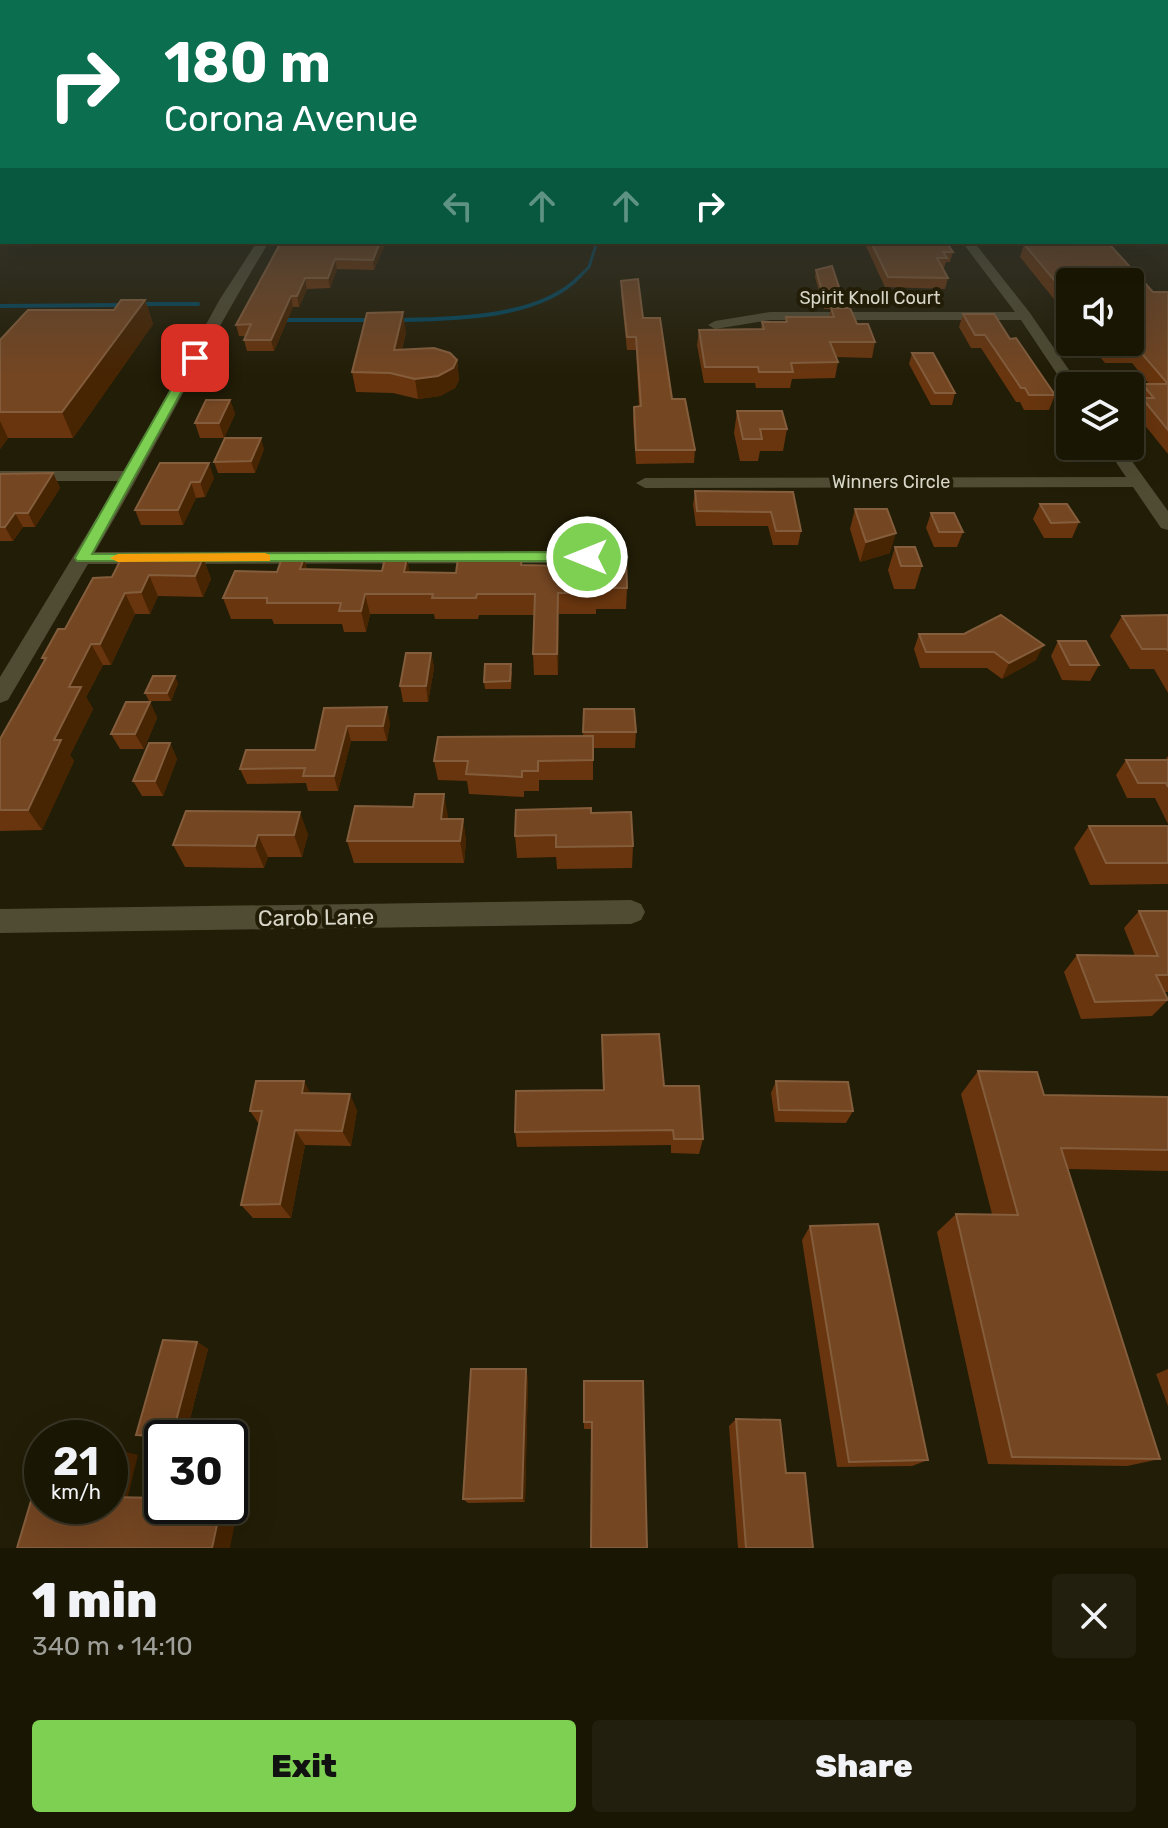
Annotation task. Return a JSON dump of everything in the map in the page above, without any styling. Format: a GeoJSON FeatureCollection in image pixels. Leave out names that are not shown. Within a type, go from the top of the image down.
{"type":"FeatureCollection","features":[{"type":"Feature","properties":{"kind":"street"},"geometry":{"type":"LineString","coordinates":[[0,695],[131,476],[227,299],[262,244]]}},
{"type":"Feature","properties":{"kind":"street"},"geometry":{"type":"LineString","coordinates":[[970,244],[1025,316],[1063,372]]}},
{"type":"Feature","properties":{"kind":"street","name":"Spirit Knoll Court"},"geometry":{"type":"LineString","coordinates":[[715,325],[770,316],[1025,316]]}},
{"type":"Feature","properties":{"kind":"street"},"geometry":{"type":"LineString","coordinates":[[1122,460],[1168,524]]}},
{"type":"Feature","properties":{"kind":"street"},"geometry":{"type":"LineString","coordinates":[[0,476],[131,476]]}},
{"type":"Feature","properties":{"kind":"street","name":"Winners Circle"},"geometry":{"type":"LineString","coordinates":[[645,483],[1137,482]]}},
{"type":"Feature","properties":{"kind":"street"},"geometry":{"type":"LineString","coordinates":[[82,558],[619,557]]}},
{"type":"Feature","properties":{"kind":"street","name":"Carob Lane"},"geometry":{"type":"LineString","coordinates":[[0,921],[631,912]]}},
{"type":"Feature","properties":{"kind":"building"},"geometry":{"type":"Polygon","coordinates":[[[280,244],[379,244],[373,260],[335,259],[328,278],[305,278],[297,296],[291,296],[271,340],[244,340],[251,324],[236,325],[280,244]]]}},
{"type":"Feature","properties":{"kind":"building"},"geometry":{"type":"Polygon","coordinates":[[[872,244],[947,244],[953,252],[943,252],[947,258],[937,258],[948,278],[888,277],[872,244]]]}},
{"type":"Feature","properties":{"kind":"building"},"geometry":{"type":"Polygon","coordinates":[[[1024,244],[1110,245],[1131,268],[1056,268],[1056,282],[1024,244]]]}},
{"type":"Feature","properties":{"kind":"building"},"geometry":{"type":"Polygon","coordinates":[[[832,266],[844,302],[825,302],[816,270],[832,266]]]}},
{"type":"Feature","properties":{"kind":"building"},"geometry":{"type":"Polygon","coordinates":[[[638,279],[643,318],[660,318],[672,399],[685,399],[695,450],[636,450],[634,407],[641,406],[636,337],[627,337],[621,281],[638,279]]]}},
{"type":"Feature","properties":{"kind":"building"},"geometry":{"type":"Polygon","coordinates":[[[1144,282],[1153,292],[1168,292],[1168,384],[1144,356],[1144,282]]]}},
{"type":"Feature","properties":{"kind":"building"},"geometry":{"type":"Polygon","coordinates":[[[121,300],[145,300],[62,412],[0,412],[0,340],[28,310],[114,310],[121,300]]]}},
{"type":"Feature","properties":{"kind":"building"},"geometry":{"type":"Polygon","coordinates":[[[831,308],[850,308],[857,324],[868,324],[875,342],[830,342],[838,362],[791,363],[793,372],[759,372],[758,367],[705,367],[699,330],[764,329],[762,322],[787,322],[786,317],[834,317],[831,308]]]}},
{"type":"Feature","properties":{"kind":"building"},"geometry":{"type":"Polygon","coordinates":[[[403,312],[394,350],[434,348],[450,353],[457,360],[453,368],[438,376],[415,379],[390,373],[352,372],[367,313],[403,312]]]}},
{"type":"Feature","properties":{"kind":"building"},"geometry":{"type":"Polygon","coordinates":[[[963,314],[994,314],[1010,339],[1016,338],[1055,395],[1029,395],[1025,388],[1021,388],[985,335],[975,335],[963,314]]]}},
{"type":"Feature","properties":{"kind":"building"},"geometry":{"type":"Polygon","coordinates":[[[912,353],[933,353],[955,393],[935,393],[912,353]]]}},
{"type":"Feature","properties":{"kind":"building"},"geometry":{"type":"Polygon","coordinates":[[[1144,384],[1168,384],[1168,430],[1144,400],[1154,398],[1144,384]]]}},
{"type":"Feature","properties":{"kind":"building"},"geometry":{"type":"Polygon","coordinates":[[[206,400],[230,400],[219,423],[195,423],[206,400]]]}},
{"type":"Feature","properties":{"kind":"building"},"geometry":{"type":"Polygon","coordinates":[[[737,411],[782,411],[787,429],[760,429],[762,439],[743,439],[737,411]]]}},
{"type":"Feature","properties":{"kind":"building"},"geometry":{"type":"Polygon","coordinates":[[[225,438],[261,438],[251,461],[214,462],[225,438]]]}},
{"type":"Feature","properties":{"kind":"building"},"geometry":{"type":"Polygon","coordinates":[[[160,463],[209,463],[200,482],[191,482],[178,510],[135,510],[160,463]]]}},
{"type":"Feature","properties":{"kind":"building"},"geometry":{"type":"Polygon","coordinates":[[[53,473],[28,513],[15,513],[5,527],[0,527],[0,474],[53,473]]]}},
{"type":"Feature","properties":{"kind":"building"},"geometry":{"type":"Polygon","coordinates":[[[695,491],[793,492],[801,531],[776,531],[771,512],[697,511],[695,491]]]}},
{"type":"Feature","properties":{"kind":"building"},"geometry":{"type":"Polygon","coordinates":[[[1040,504],[1067,504],[1079,522],[1051,523],[1040,504]]]}},
{"type":"Feature","properties":{"kind":"building"},"geometry":{"type":"Polygon","coordinates":[[[855,509],[887,509],[896,533],[866,542],[855,509]]]}},
{"type":"Feature","properties":{"kind":"building"},"geometry":{"type":"Polygon","coordinates":[[[931,513],[954,513],[963,532],[939,532],[931,513]]]}},
{"type":"Feature","properties":{"kind":"building"},"geometry":{"type":"Polygon","coordinates":[[[895,547],[915,547],[922,566],[901,566],[895,547]]]}},
{"type":"Feature","properties":{"kind":"building"},"geometry":{"type":"Polygon","coordinates":[[[522,556],[521,565],[605,567],[605,557],[626,557],[627,588],[596,588],[596,593],[558,593],[557,654],[533,654],[535,594],[432,598],[433,594],[365,594],[361,611],[339,611],[341,603],[267,603],[267,598],[223,598],[235,571],[277,572],[282,558],[304,558],[300,569],[382,571],[385,558],[407,558],[404,572],[456,573],[458,558],[522,556]]]}},
{"type":"Feature","properties":{"kind":"building"},"geometry":{"type":"Polygon","coordinates":[[[203,558],[195,576],[149,575],[141,592],[125,593],[100,644],[91,644],[69,687],[81,687],[54,740],[61,740],[28,810],[0,810],[0,739],[46,658],[42,658],[58,629],[65,629],[93,578],[112,577],[121,559],[203,558]]]}},
{"type":"Feature","properties":{"kind":"building"},"geometry":{"type":"Polygon","coordinates":[[[1001,615],[1044,645],[1009,663],[994,652],[926,652],[919,634],[964,634],[1001,615]]]}},
{"type":"Feature","properties":{"kind":"building"},"geometry":{"type":"Polygon","coordinates":[[[1168,615],[1168,651],[1142,649],[1122,616],[1168,615]]]}},
{"type":"Feature","properties":{"kind":"building"},"geometry":{"type":"Polygon","coordinates":[[[1058,641],[1086,641],[1099,665],[1070,665],[1058,641]]]}},
{"type":"Feature","properties":{"kind":"building"},"geometry":{"type":"Polygon","coordinates":[[[406,653],[431,653],[426,686],[400,686],[406,653]]]}},
{"type":"Feature","properties":{"kind":"building"},"geometry":{"type":"Polygon","coordinates":[[[485,664],[511,664],[510,681],[484,682],[485,664]]]}},
{"type":"Feature","properties":{"kind":"building"},"geometry":{"type":"Polygon","coordinates":[[[153,676],[175,676],[167,693],[145,693],[153,676]]]}},
{"type":"Feature","properties":{"kind":"building"},"geometry":{"type":"Polygon","coordinates":[[[126,702],[150,702],[135,734],[111,734],[126,702]]]}},
{"type":"Feature","properties":{"kind":"building"},"geometry":{"type":"Polygon","coordinates":[[[387,707],[383,726],[347,726],[334,776],[303,776],[305,768],[240,769],[246,750],[315,750],[324,708],[387,707]]]}},
{"type":"Feature","properties":{"kind":"building"},"geometry":{"type":"Polygon","coordinates":[[[584,709],[634,709],[636,732],[583,732],[584,709]]]}},
{"type":"Feature","properties":{"kind":"building"},"geometry":{"type":"Polygon","coordinates":[[[593,736],[593,760],[538,761],[538,771],[522,771],[522,777],[466,774],[468,761],[434,761],[438,737],[593,736]]]}},
{"type":"Feature","properties":{"kind":"building"},"geometry":{"type":"Polygon","coordinates":[[[149,743],[170,743],[155,781],[133,781],[149,743]]]}},
{"type":"Feature","properties":{"kind":"building"},"geometry":{"type":"Polygon","coordinates":[[[1126,760],[1168,760],[1168,787],[1166,783],[1138,783],[1126,760]]]}},
{"type":"Feature","properties":{"kind":"building"},"geometry":{"type":"Polygon","coordinates":[[[415,794],[444,794],[441,819],[463,819],[460,841],[347,841],[355,806],[413,807],[415,794]]]}},
{"type":"Feature","properties":{"kind":"building"},"geometry":{"type":"Polygon","coordinates":[[[591,808],[591,813],[631,812],[633,846],[556,847],[556,835],[515,836],[516,810],[591,808]]]}},
{"type":"Feature","properties":{"kind":"building"},"geometry":{"type":"Polygon","coordinates":[[[186,811],[300,812],[294,835],[258,835],[255,846],[173,845],[186,811]]]}},
{"type":"Feature","properties":{"kind":"building"},"geometry":{"type":"Polygon","coordinates":[[[1089,826],[1168,826],[1168,863],[1106,863],[1089,826]]]}},
{"type":"Feature","properties":{"kind":"building"},"geometry":{"type":"Polygon","coordinates":[[[1139,911],[1168,911],[1168,975],[1156,975],[1168,1000],[1095,1002],[1077,955],[1158,956],[1139,911]]]}},
{"type":"Feature","properties":{"kind":"building"},"geometry":{"type":"Polygon","coordinates":[[[659,1034],[664,1086],[699,1086],[703,1139],[674,1139],[673,1130],[515,1132],[516,1091],[604,1090],[602,1035],[659,1034]]]}},
{"type":"Feature","properties":{"kind":"building"},"geometry":{"type":"Polygon","coordinates":[[[978,1071],[1037,1072],[1044,1095],[1168,1097],[1168,1150],[1061,1148],[1160,1459],[1012,1457],[956,1214],[1018,1215],[978,1071]]]}},
{"type":"Feature","properties":{"kind":"building"},"geometry":{"type":"Polygon","coordinates":[[[256,1081],[304,1081],[302,1093],[350,1094],[342,1131],[295,1130],[280,1204],[241,1205],[262,1111],[250,1111],[256,1081]]]}},
{"type":"Feature","properties":{"kind":"building"},"geometry":{"type":"Polygon","coordinates":[[[776,1081],[848,1082],[853,1111],[779,1110],[776,1081]]]}},
{"type":"Feature","properties":{"kind":"building"},"geometry":{"type":"Polygon","coordinates":[[[878,1224],[928,1460],[849,1462],[810,1226],[878,1224]]]}},
{"type":"Feature","properties":{"kind":"building"},"geometry":{"type":"Polygon","coordinates":[[[163,1340],[197,1342],[176,1420],[144,1420],[144,1435],[136,1435],[163,1340]]]}},
{"type":"Feature","properties":{"kind":"building"},"geometry":{"type":"Polygon","coordinates":[[[471,1369],[526,1369],[522,1498],[463,1499],[471,1369]]]}},
{"type":"Feature","properties":{"kind":"building"},"geometry":{"type":"Polygon","coordinates":[[[584,1381],[643,1381],[647,1548],[591,1548],[592,1422],[584,1422],[584,1381]]]}},
{"type":"Feature","properties":{"kind":"building"},"geometry":{"type":"Polygon","coordinates":[[[736,1419],[780,1420],[786,1473],[805,1473],[813,1548],[746,1548],[736,1419]]]}},
{"type":"Feature","properties":{"kind":"building"},"geometry":{"type":"Polygon","coordinates":[[[128,1497],[144,1498],[144,1524],[217,1524],[212,1548],[17,1548],[24,1524],[128,1524],[128,1497]]]}},
{"type":"Feature","properties":{"kind":"waterway"},"geometry":{"type":"LineString","coordinates":[[580,276],[589,267],[596,244]]}},
{"type":"Feature","properties":{"kind":"waterway"},"geometry":{"type":"LineString","coordinates":[[397,320],[469,317],[519,309],[563,290],[580,276]]}},
{"type":"Feature","properties":{"kind":"waterway"},"geometry":{"type":"LineString","coordinates":[[140,304],[198,304]]}},
{"type":"Feature","properties":{"kind":"waterway"},"geometry":{"type":"LineString","coordinates":[[0,306],[123,305]]}},
{"type":"Feature","properties":{"kind":"waterway"},"geometry":{"type":"LineString","coordinates":[[281,320],[372,320]]}},
{"type":"Feature","properties":{"kind":"slow traffic"},"geometry":{"type":"LineString","coordinates":[[118,558],[265,558]]}},
{"type":"Feature","properties":{"kind":"route"},"geometry":{"type":"LineString","coordinates":[[195,358],[82,558],[587,557]]}}]}
